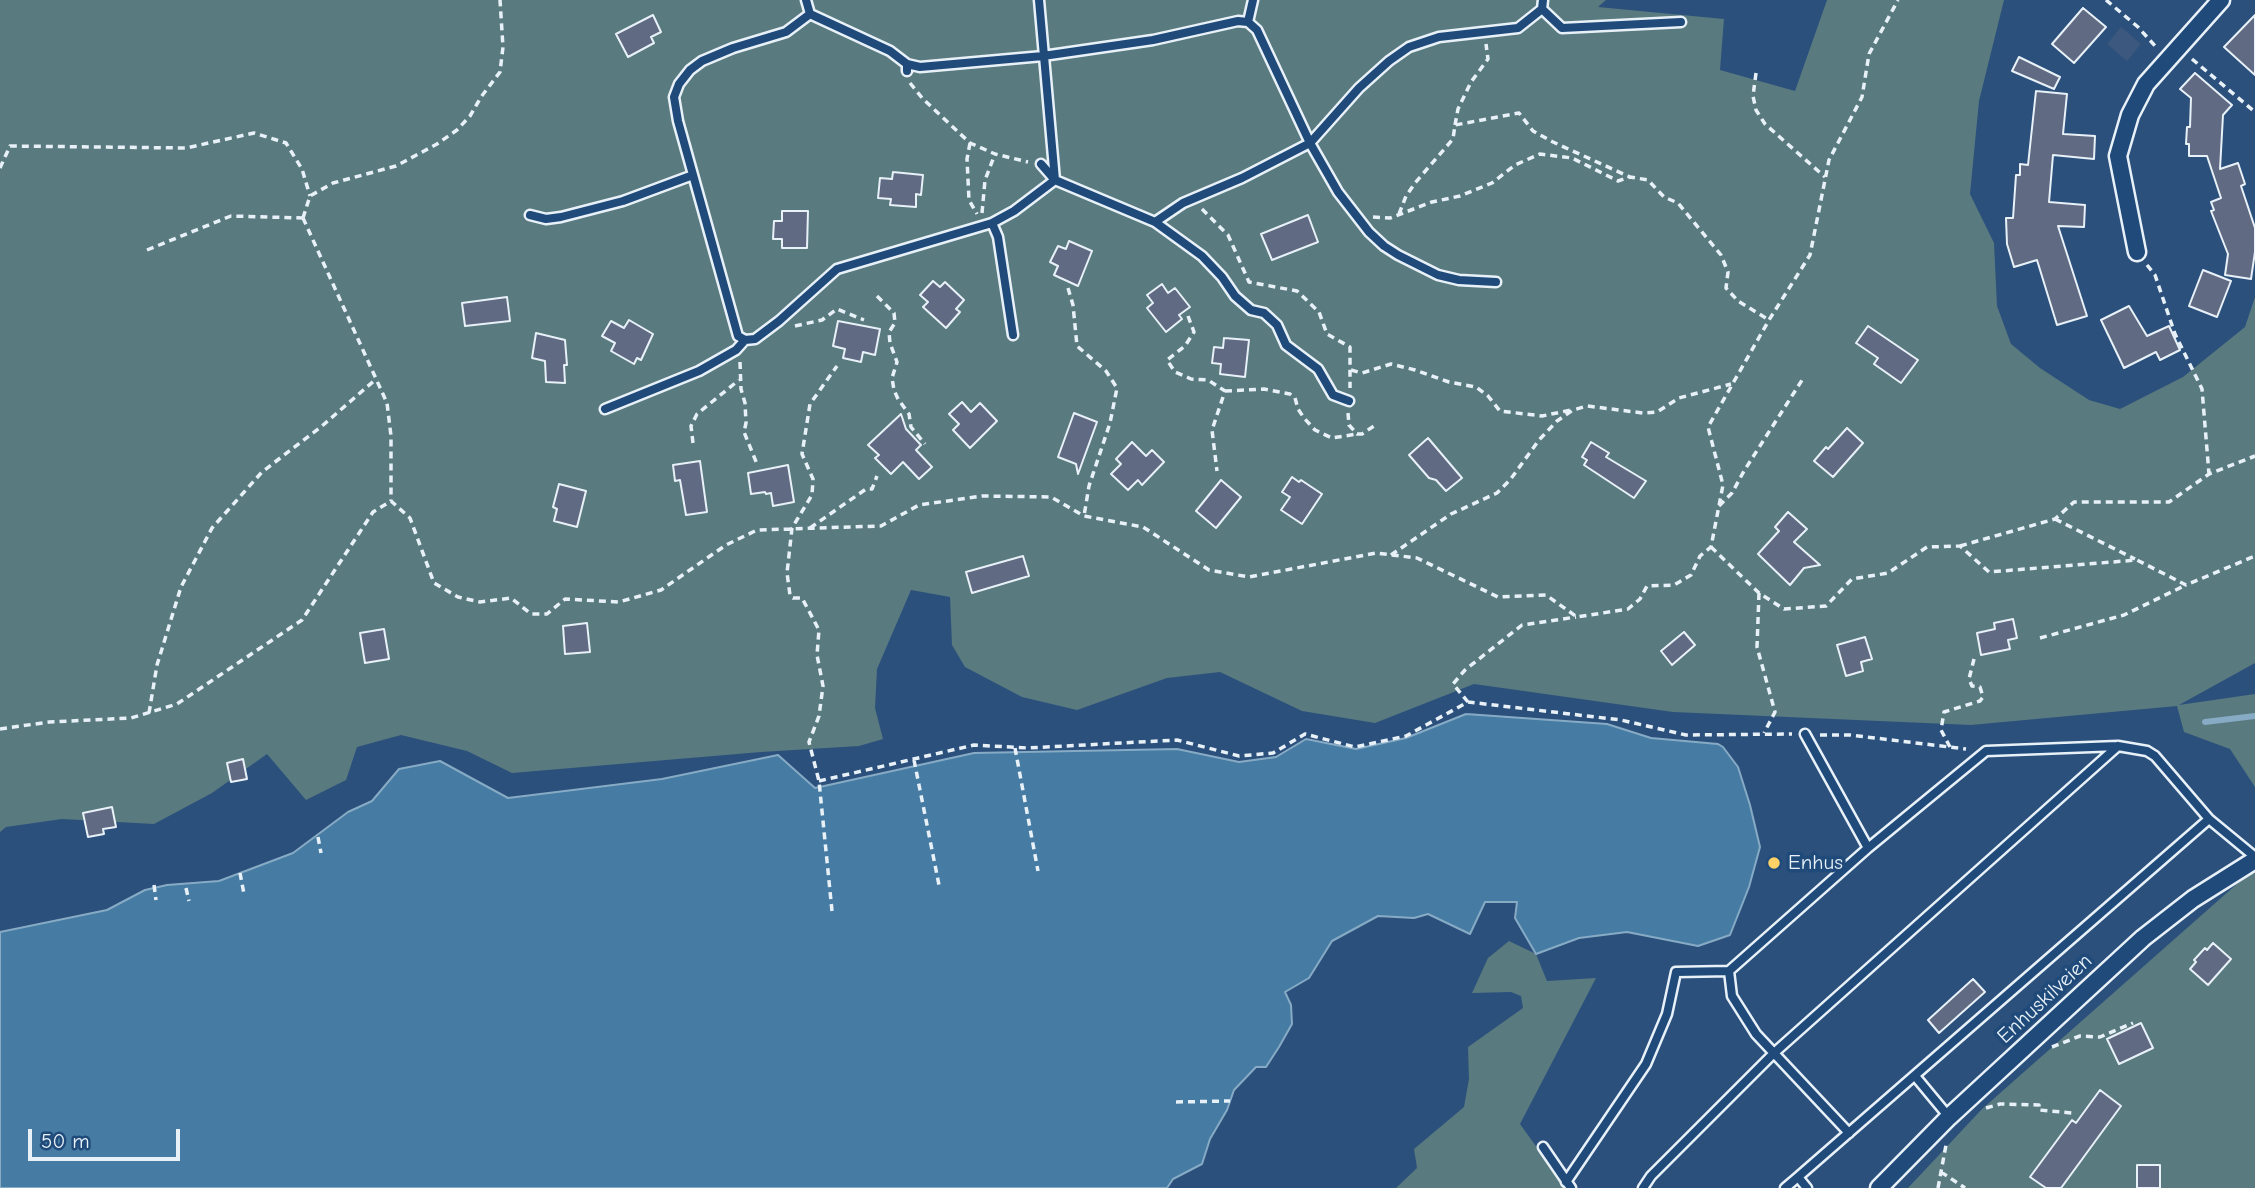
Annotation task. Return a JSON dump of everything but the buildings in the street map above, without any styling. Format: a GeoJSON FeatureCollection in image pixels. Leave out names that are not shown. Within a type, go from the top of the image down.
{"type":"FeatureCollection","features":[{"type":"Feature","properties":{"kind":"street"},"geometry":{"type":"LineString","coordinates":[[2137,252],[2118,156],[2130,114],[2146,84],[2221,0]]}},
{"type":"Feature","properties":{"kind":"street","name":"Enhuskilveien"},"geometry":{"type":"LineString","coordinates":[[1879,1188],[1949,1117],[2143,938],[2193,899],[2255,858]]}},
{"type":"Feature","properties":{"kind":"lane"},"geometry":{"type":"LineString","coordinates":[[806,0],[810,14],[890,51],[907,67],[1043,55],[1153,40],[1238,21],[1248,22],[1257,30],[1310,143],[1338,192],[1384,246],[1438,275],[1459,280],[1496,282]]}},
{"type":"Feature","properties":{"kind":"lane"},"geometry":{"type":"LineString","coordinates":[[1039,0],[1055,180]]}},
{"type":"Feature","properties":{"kind":"lane"},"geometry":{"type":"LineString","coordinates":[[1248,22],[1253,0]]}},
{"type":"Feature","properties":{"kind":"lane"},"geometry":{"type":"LineString","coordinates":[[1155,222],[1183,203],[1242,178],[1310,143],[1359,88],[1409,47],[1439,37],[1518,28],[1543,5],[1562,27],[1681,23]]}},
{"type":"Feature","properties":{"kind":"lane"},"geometry":{"type":"LineString","coordinates":[[810,14],[786,32],[733,48],[702,61],[690,70],[679,84],[674,97],[677,121],[738,336],[745,340],[755,339],[837,269],[992,223],[1014,211],[1055,180]]}},
{"type":"Feature","properties":{"kind":"lane"},"geometry":{"type":"LineString","coordinates":[[1041,164],[1055,180],[1155,222],[1202,256],[1235,296],[1251,310],[1264,313],[1277,325],[1286,345],[1318,369],[1333,395],[1349,401]]}},
{"type":"Feature","properties":{"kind":"lane"},"geometry":{"type":"LineString","coordinates":[[530,215],[546,219],[561,217],[623,201],[693,175]]}},
{"type":"Feature","properties":{"kind":"lane"},"geometry":{"type":"LineString","coordinates":[[992,223],[998,237],[1013,335]]}},
{"type":"Feature","properties":{"kind":"lane"},"geometry":{"type":"LineString","coordinates":[[605,409],[699,371],[736,350],[745,340]]}},
{"type":"Feature","properties":{"kind":"lane"},"geometry":{"type":"LineString","coordinates":[[1805,734],[1868,848]]}},
{"type":"Feature","properties":{"kind":"lane"},"geometry":{"type":"LineString","coordinates":[[1643,1188],[1651,1176],[1774,1053],[2118,746]]}},
{"type":"Feature","properties":{"kind":"lane"},"geometry":{"type":"LineString","coordinates":[[1543,1147],[1569,1185],[1646,1064],[1667,1014],[1676,972],[1729,971],[1868,848],[1986,751],[2118,746],[2147,751],[2155,756],[2209,819],[2255,858]]}},
{"type":"Feature","properties":{"kind":"lane"},"geometry":{"type":"LineString","coordinates":[[1785,1188],[2209,819]]}},
{"type":"Feature","properties":{"kind":"lane"},"geometry":{"type":"LineString","coordinates":[[1729,971],[1732,996],[1756,1034],[1849,1133]]}},
{"type":"Feature","properties":{"kind":"lane"},"geometry":{"type":"LineString","coordinates":[[1915,1076],[1949,1117]]}},
{"type":"Feature","properties":{"kind":"lane"},"geometry":{"type":"LineString","coordinates":[[1798,1177],[1807,1188]]}},
{"type":"Feature","properties":{"kind":"path"},"geometry":{"type":"LineString","coordinates":[[310,196],[333,183],[396,166],[457,130],[470,116],[500,72],[503,47],[500,0]]}},
{"type":"Feature","properties":{"kind":"path"},"geometry":{"type":"LineString","coordinates":[[1468,702],[1452,684],[1465,670],[1522,625],[1628,609],[1640,598],[1647,586],[1674,585],[1692,575],[1700,556],[1711,547],[1723,485],[1707,427],[1810,255],[1829,160],[1862,97],[1869,54],[1898,0]]}},
{"type":"Feature","properties":{"kind":"path"},"geometry":{"type":"LineString","coordinates":[[2106,0],[2138,27],[2255,112]]}},
{"type":"Feature","properties":{"kind":"path"},"geometry":{"type":"LineString","coordinates":[[1399,215],[1406,196],[1415,183],[1452,139],[1458,109],[1471,82],[1488,59],[1486,33]]}},
{"type":"Feature","properties":{"kind":"path"},"geometry":{"type":"LineString","coordinates":[[907,67],[911,85],[970,143],[995,154],[1041,164]]}},
{"type":"Feature","properties":{"kind":"path"},"geometry":{"type":"LineString","coordinates":[[1756,72],[1753,96],[1756,110],[1765,124],[1826,177]]}},
{"type":"Feature","properties":{"kind":"path"},"geometry":{"type":"LineString","coordinates":[[1455,125],[1519,113],[1534,131],[1553,142],[1630,177],[1648,180],[1664,197],[1678,203],[1721,255],[1728,272],[1726,288],[1738,301],[1769,320]]}},
{"type":"Feature","properties":{"kind":"path"},"geometry":{"type":"LineString","coordinates":[[0,168],[10,146],[186,148],[254,133],[286,143],[302,169],[310,196],[303,218],[387,403],[391,436],[391,502],[410,518],[434,583],[458,597],[480,602],[511,598],[531,614],[547,614],[565,598],[619,602],[661,590],[726,545],[757,530],[881,526],[919,505],[982,496],[1051,497],[1084,516],[1143,527],[1209,569],[1249,577],[1376,553],[1417,558],[1498,597],[1546,595],[1577,617]]}},
{"type":"Feature","properties":{"kind":"path"},"geometry":{"type":"LineString","coordinates":[[970,143],[967,159],[969,200],[981,226]]}},
{"type":"Feature","properties":{"kind":"path"},"geometry":{"type":"LineString","coordinates":[[1355,215],[1391,218],[1432,202],[1460,196],[1492,183],[1516,165],[1541,153],[1572,158],[1618,181],[1630,177]]}},
{"type":"Feature","properties":{"kind":"path"},"geometry":{"type":"LineString","coordinates":[[981,226],[985,180],[995,154]]}},
{"type":"Feature","properties":{"kind":"path"},"geometry":{"type":"LineString","coordinates":[[1183,203],[1201,208],[1228,235],[1250,282],[1297,291],[1319,312],[1327,334],[1350,347],[1347,419],[1357,433]]}},
{"type":"Feature","properties":{"kind":"path"},"geometry":{"type":"LineString","coordinates":[[147,250],[231,216],[303,218]]}},
{"type":"Feature","properties":{"kind":"path"},"geometry":{"type":"LineString","coordinates":[[2137,252],[2155,275],[2175,334],[2202,389],[2208,474]]}},
{"type":"Feature","properties":{"kind":"path"},"geometry":{"type":"LineString","coordinates":[[1068,288],[1073,305],[1077,346],[1106,371],[1117,388],[1110,423],[1089,486],[1084,516]]}},
{"type":"Feature","properties":{"kind":"path"},"geometry":{"type":"LineString","coordinates":[[877,296],[894,313],[895,323],[889,332],[897,362],[892,378],[894,390],[909,414],[911,427],[925,444]]}},
{"type":"Feature","properties":{"kind":"path"},"geometry":{"type":"LineString","coordinates":[[779,321],[788,326],[806,324],[821,320],[837,309],[863,320]]}},
{"type":"Feature","properties":{"kind":"path"},"geometry":{"type":"LineString","coordinates":[[1188,316],[1194,332],[1185,346],[1167,360],[1175,372],[1191,379],[1208,380],[1225,391],[1264,389],[1290,394],[1295,398],[1297,409],[1315,430],[1332,438],[1362,434],[1374,426]]}},
{"type":"Feature","properties":{"kind":"path"},"geometry":{"type":"LineString","coordinates":[[736,350],[745,403],[744,432],[757,464]]}},
{"type":"Feature","properties":{"kind":"path"},"geometry":{"type":"LineString","coordinates":[[1351,370],[1362,373],[1391,364],[1476,387],[1488,396],[1500,411],[1542,416],[1587,406],[1643,414],[1657,412],[1679,398],[1733,384]]}},
{"type":"Feature","properties":{"kind":"path"},"geometry":{"type":"LineString","coordinates":[[832,911],[819,781],[809,742],[819,716],[823,686],[817,655],[819,630],[802,598],[793,598],[790,595],[787,573],[792,528],[812,495],[813,479],[802,454],[810,404],[837,366]]}},
{"type":"Feature","properties":{"kind":"path"},"geometry":{"type":"LineString","coordinates":[[1719,506],[1732,493],[1804,377]]}},
{"type":"Feature","properties":{"kind":"path"},"geometry":{"type":"LineString","coordinates":[[693,443],[691,426],[697,414],[740,379]]}},
{"type":"Feature","properties":{"kind":"path"},"geometry":{"type":"LineString","coordinates":[[149,713],[158,665],[181,587],[212,528],[262,472],[375,380]]}},
{"type":"Feature","properties":{"kind":"path"},"geometry":{"type":"LineString","coordinates":[[1217,471],[1212,430],[1225,391]]}},
{"type":"Feature","properties":{"kind":"path"},"geometry":{"type":"LineString","coordinates":[[1390,555],[1451,514],[1497,493],[1510,480],[1539,440],[1557,421],[1573,410]]}},
{"type":"Feature","properties":{"kind":"path"},"geometry":{"type":"LineString","coordinates":[[1711,547],[1759,593],[1784,609],[1826,606],[1852,579],[1888,573],[1927,547],[1960,546],[2055,519],[2074,502],[2169,502],[2208,474],[2255,456]]}},
{"type":"Feature","properties":{"kind":"path"},"geometry":{"type":"LineString","coordinates":[[810,528],[866,489],[872,489],[877,476]]}},
{"type":"Feature","properties":{"kind":"path"},"geometry":{"type":"LineString","coordinates":[[0,729],[50,722],[131,718],[177,704],[302,620],[373,512],[391,502]]}},
{"type":"Feature","properties":{"kind":"path"},"geometry":{"type":"LineString","coordinates":[[2055,519],[2186,585]]}},
{"type":"Feature","properties":{"kind":"path"},"geometry":{"type":"LineString","coordinates":[[1960,546],[1989,572],[2137,560]]}},
{"type":"Feature","properties":{"kind":"path"},"geometry":{"type":"LineString","coordinates":[[2040,638],[2124,615],[2255,556]]}},
{"type":"Feature","properties":{"kind":"path"},"geometry":{"type":"LineString","coordinates":[[1759,593],[1757,647],[1775,712],[1763,733]]}},
{"type":"Feature","properties":{"kind":"path"},"geometry":{"type":"LineString","coordinates":[[1950,747],[1941,730],[1944,712],[1980,701],[1983,697],[1980,687],[1972,687],[1969,679],[1974,659]]}},
{"type":"Feature","properties":{"kind":"path"},"geometry":{"type":"LineString","coordinates":[[819,781],[974,746],[1014,747],[1177,740],[1238,756],[1273,753],[1305,734],[1355,747],[1406,736],[1468,702],[1621,720],[1686,735],[1850,735],[1986,751]]}},
{"type":"Feature","properties":{"kind":"path"},"geometry":{"type":"LineString","coordinates":[[1014,747],[1038,872]]}},
{"type":"Feature","properties":{"kind":"path"},"geometry":{"type":"LineString","coordinates":[[914,760],[939,885]]}},
{"type":"Feature","properties":{"kind":"path"},"geometry":{"type":"LineString","coordinates":[[318,837],[321,853]]}},
{"type":"Feature","properties":{"kind":"path"},"geometry":{"type":"LineString","coordinates":[[240,873],[244,894]]}},
{"type":"Feature","properties":{"kind":"path"},"geometry":{"type":"LineString","coordinates":[[154,885],[156,900]]}},
{"type":"Feature","properties":{"kind":"path"},"geometry":{"type":"LineString","coordinates":[[186,888],[189,901]]}},
{"type":"Feature","properties":{"kind":"path"},"geometry":{"type":"LineString","coordinates":[[2080,1036],[2100,1037],[2133,1023]]}},
{"type":"Feature","properties":{"kind":"path"},"geometry":{"type":"LineString","coordinates":[[1177,1102],[1230,1101]]}},
{"type":"Feature","properties":{"kind":"path"},"geometry":{"type":"LineString","coordinates":[[2003,1104],[2039,1105],[2039,1110],[2072,1113]]}},
{"type":"Feature","properties":{"kind":"path"},"geometry":{"type":"LineString","coordinates":[[1938,1188],[1949,1117]]}},
{"type":"Feature","properties":{"kind":"path"},"geometry":{"type":"LineString","coordinates":[[1941,1172],[1965,1188]]}},
{"type":"Feature","properties":{"kind":"shaded area"},"geometry":{"type":"Polygon","coordinates":[[[2121,27],[2141,44],[2127,61],[2107,44],[2121,27]]]}},
{"type":"Feature","properties":{"kind":"shaded area"},"geometry":{"type":"Polygon","coordinates":[[[1466,714],[1607,724],[1651,738],[1718,744],[1723,747],[1738,767],[1760,847],[1749,887],[1730,935],[1698,946],[1627,932],[1579,938],[1536,954],[1515,918],[1517,902],[1485,902],[1470,934],[1428,914],[1414,918],[1378,916],[1332,941],[1309,978],[1285,992],[1291,1005],[1292,1024],[1279,1047],[1266,1067],[1256,1067],[1234,1090],[1227,1110],[1210,1139],[1202,1164],[1173,1179],[1167,1188],[0,1188],[0,932],[107,910],[145,890],[167,885],[219,881],[293,853],[348,812],[372,801],[399,769],[440,761],[508,798],[662,779],[778,755],[815,788],[974,753],[1177,749],[1239,762],[1276,757],[1306,739],[1356,749],[1406,738],[1466,714]]]}},
{"type":"Feature","properties":{"kind":"green space"},"geometry":{"type":"Polygon","coordinates":[[[0,0],[1606,0],[1598,7],[1724,19],[1720,70],[1795,91],[1827,0],[2004,0],[1979,101],[1970,194],[1994,243],[1997,306],[2011,344],[2040,368],[2089,400],[2120,409],[2183,377],[2245,327],[2255,297],[2255,663],[2179,705],[2255,694],[2255,787],[2230,749],[2184,732],[2177,706],[1971,725],[1673,712],[1474,684],[1375,723],[1302,711],[1220,672],[1167,678],[1077,710],[1022,697],[965,667],[952,645],[950,597],[911,590],[877,669],[875,708],[883,739],[859,746],[512,773],[467,751],[401,735],[357,747],[346,780],[306,800],[267,754],[212,793],[154,824],[62,819],[6,827],[0,832],[0,0]]]}},
{"type":"Feature","properties":{"kind":"green space"},"geometry":{"type":"Polygon","coordinates":[[[2255,868],[2255,1188],[1908,1188],[1982,1109],[2255,868]]]}},
{"type":"Feature","properties":{"kind":"green space"},"geometry":{"type":"Polygon","coordinates":[[[1509,941],[1536,954],[1547,981],[1596,978],[1520,1124],[1566,1188],[1396,1188],[1417,1168],[1414,1149],[1464,1107],[1469,1079],[1468,1047],[1523,1008],[1521,996],[1511,992],[1472,993],[1488,958],[1509,941]]]}},
{"type":"Feature","properties":{"kind":"waterway"},"geometry":{"type":"LineString","coordinates":[[2205,722],[2255,716]]}},
{"type":"Feature","properties":{"kind":"place","name":"Enhus"},"geometry":{"type":"Point","coordinates":[1774,863]}}]}
